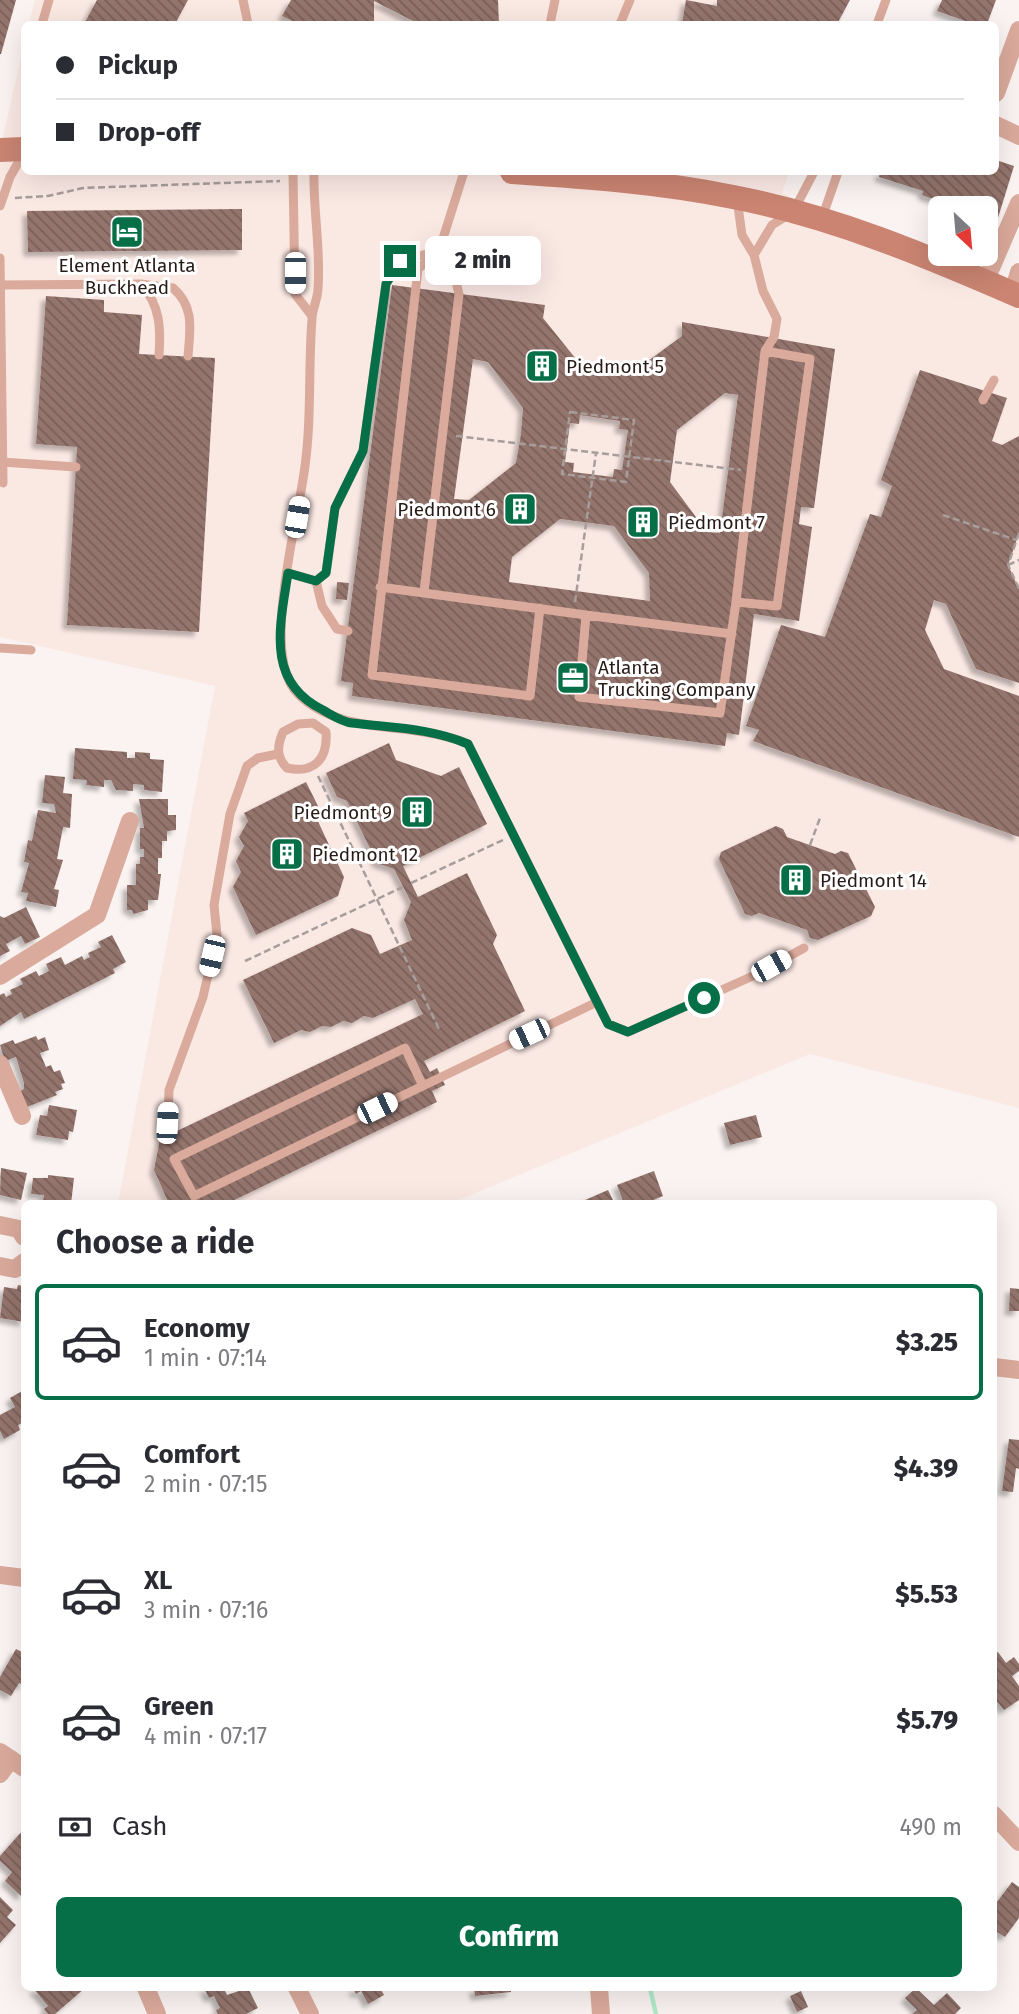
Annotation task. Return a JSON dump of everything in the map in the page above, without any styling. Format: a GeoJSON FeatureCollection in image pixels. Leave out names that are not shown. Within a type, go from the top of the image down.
{"type":"FeatureCollection","features":[{"type":"Feature","properties":{"kind":"main road"},"geometry":{"type":"LineString","coordinates":[[0,150],[21,150]]}},
{"type":"Feature","properties":{"kind":"main road"},"geometry":{"type":"LineString","coordinates":[[591,175],[736,197],[822,219],[904,248],[985,282],[1017,287]]}},
{"type":"Feature","properties":{"kind":"street"},"geometry":{"type":"LineString","coordinates":[[1002,60],[1019,30]]}},
{"type":"Feature","properties":{"kind":"street"},"geometry":{"type":"LineString","coordinates":[[999,126],[1019,136]]}},
{"type":"Feature","properties":{"kind":"street"},"geometry":{"type":"LineString","coordinates":[[985,282],[1019,203]]}},
{"type":"Feature","properties":{"kind":"street"},"geometry":{"type":"LineString","coordinates":[[0,976],[97,915],[130,821]]}},
{"type":"Feature","properties":{"kind":"street"},"geometry":{"type":"LineString","coordinates":[[0,1064],[22,1116]]}},
{"type":"Feature","properties":{"kind":"street"},"geometry":{"type":"LineString","coordinates":[[0,1225],[19,1229],[21,1232]]}},
{"type":"Feature","properties":{"kind":"street"},"geometry":{"type":"LineString","coordinates":[[0,1266],[15,1269],[21,1264]]}},
{"type":"Feature","properties":{"kind":"street"},"geometry":{"type":"LineString","coordinates":[[997,1367],[1019,1370]]}},
{"type":"Feature","properties":{"kind":"street"},"geometry":{"type":"LineString","coordinates":[[0,1575],[21,1578]]}},
{"type":"Feature","properties":{"kind":"street"},"geometry":{"type":"LineString","coordinates":[[0,1774],[12,1760]]}},
{"type":"Feature","properties":{"kind":"street"},"geometry":{"type":"LineString","coordinates":[[997,1818],[1019,1842]]}},
{"type":"Feature","properties":{"kind":"street"},"geometry":{"type":"LineString","coordinates":[[147,1991],[157,2014]]}},
{"type":"Feature","properties":{"kind":"street"},"geometry":{"type":"LineString","coordinates":[[299,1991],[310,2014]]}},
{"type":"Feature","properties":{"kind":"street"},"geometry":{"type":"LineString","coordinates":[[599,1991],[601,2014]]}},
{"type":"Feature","properties":{"kind":"lane"},"geometry":{"type":"LineString","coordinates":[[43,21],[49,0]]}},
{"type":"Feature","properties":{"kind":"lane"},"geometry":{"type":"LineString","coordinates":[[243,0],[247,21]]}},
{"type":"Feature","properties":{"kind":"lane"},"geometry":{"type":"LineString","coordinates":[[551,21],[555,0]]}},
{"type":"Feature","properties":{"kind":"lane"},"geometry":{"type":"LineString","coordinates":[[621,21],[630,0]]}},
{"type":"Feature","properties":{"kind":"lane"},"geometry":{"type":"LineString","coordinates":[[878,21],[886,0]]}},
{"type":"Feature","properties":{"kind":"lane"},"geometry":{"type":"LineString","coordinates":[[0,206],[21,156]]}},
{"type":"Feature","properties":{"kind":"lane"},"geometry":{"type":"LineString","coordinates":[[293,175],[295,294],[312,316]]}},
{"type":"Feature","properties":{"kind":"lane"},"geometry":{"type":"LineString","coordinates":[[314,175],[318,289],[312,316],[305,470],[280,623],[282,664],[297,694],[349,723],[415,728],[449,735],[468,744],[516,834],[608,1024],[628,1032],[755,975],[804,948]]}},
{"type":"Feature","properties":{"kind":"lane"},"geometry":{"type":"LineString","coordinates":[[463,175],[439,251],[418,269],[372,676],[530,696],[540,608]]}},
{"type":"Feature","properties":{"kind":"lane"},"geometry":{"type":"LineString","coordinates":[[754,255],[772,225],[793,212],[812,175]]}},
{"type":"Feature","properties":{"kind":"lane"},"geometry":{"type":"LineString","coordinates":[[822,219],[837,175]]}},
{"type":"Feature","properties":{"kind":"lane"},"geometry":{"type":"LineString","coordinates":[[586,615],[579,697],[720,713],[736,602],[765,351],[774,337],[777,319],[763,291],[754,255],[742,235],[736,197]]}},
{"type":"Feature","properties":{"kind":"lane"},"geometry":{"type":"LineString","coordinates":[[424,592],[459,294],[453,270],[439,251]]}},
{"type":"Feature","properties":{"kind":"lane"},"geometry":{"type":"LineString","coordinates":[[316,581],[326,573],[335,508],[363,451],[386,284],[400,261],[439,251]]}},
{"type":"Feature","properties":{"kind":"lane"},"geometry":{"type":"LineString","coordinates":[[0,258],[3,484]]}},
{"type":"Feature","properties":{"kind":"lane"},"geometry":{"type":"LineString","coordinates":[[1,285],[141,284],[173,288],[187,304],[190,314],[188,356]]}},
{"type":"Feature","properties":{"kind":"lane"},"geometry":{"type":"LineString","coordinates":[[141,284],[150,294],[157,311],[161,329],[159,355]]}},
{"type":"Feature","properties":{"kind":"lane"},"geometry":{"type":"LineString","coordinates":[[736,602],[777,606],[810,359],[765,351]]}},
{"type":"Feature","properties":{"kind":"lane"},"geometry":{"type":"LineString","coordinates":[[983,400],[995,380]]}},
{"type":"Feature","properties":{"kind":"lane"},"geometry":{"type":"LineString","coordinates":[[2,462],[76,467]]}},
{"type":"Feature","properties":{"kind":"lane"},"geometry":{"type":"LineString","coordinates":[[288,573],[316,581]]}},
{"type":"Feature","properties":{"kind":"lane"},"geometry":{"type":"LineString","coordinates":[[316,581],[321,606],[337,629],[348,631]]}},
{"type":"Feature","properties":{"kind":"lane"},"geometry":{"type":"LineString","coordinates":[[380,587],[732,634]]}},
{"type":"Feature","properties":{"kind":"lane"},"geometry":{"type":"LineString","coordinates":[[0,648],[31,650]]}},
{"type":"Feature","properties":{"kind":"lane"},"geometry":{"type":"LineString","coordinates":[[313,723],[319,708]]}},
{"type":"Feature","properties":{"kind":"lane"},"geometry":{"type":"LineString","coordinates":[[313,723],[326,732],[326,746],[321,761],[296,770],[287,768],[278,754],[284,732],[298,724],[313,723]]}},
{"type":"Feature","properties":{"kind":"lane"},"geometry":{"type":"LineString","coordinates":[[167,1123],[169,1090],[203,997],[217,935],[214,905],[230,814],[247,766],[258,758],[278,754]]}},
{"type":"Feature","properties":{"kind":"lane"},"geometry":{"type":"LineString","coordinates":[[423,1086],[404,1048],[174,1158],[194,1196],[596,1003]]}},
{"type":"Feature","properties":{"kind":"path"},"geometry":{"type":"LineString","coordinates":[[8,196],[48,196],[83,188],[277,179]]}},
{"type":"Feature","properties":{"kind":"path"},"geometry":{"type":"LineString","coordinates":[[570,412],[634,420],[626,482],[562,474],[565,449],[570,412]]}},
{"type":"Feature","properties":{"kind":"path"},"geometry":{"type":"LineString","coordinates":[[443,435],[751,472]]}},
{"type":"Feature","properties":{"kind":"path"},"geometry":{"type":"LineString","coordinates":[[574,612],[596,453]]}},
{"type":"Feature","properties":{"kind":"path"},"geometry":{"type":"LineString","coordinates":[[943,516],[1016,540]]}},
{"type":"Feature","properties":{"kind":"path"},"geometry":{"type":"LineString","coordinates":[[1019,533],[1007,565],[1019,589]]}},
{"type":"Feature","properties":{"kind":"path"},"geometry":{"type":"LineString","coordinates":[[1007,565],[1019,559]]}},
{"type":"Feature","properties":{"kind":"path"},"geometry":{"type":"LineString","coordinates":[[313,766],[439,1029]]}},
{"type":"Feature","properties":{"kind":"path"},"geometry":{"type":"LineString","coordinates":[[810,845],[820,818]]}},
{"type":"Feature","properties":{"kind":"path"},"geometry":{"type":"LineString","coordinates":[[411,883],[516,834]]}},
{"type":"Feature","properties":{"kind":"path"},"geometry":{"type":"LineString","coordinates":[[245,961],[403,887]]}},
{"type":"Feature","properties":{"kind":"shaded area"},"geometry":{"type":"Polygon","coordinates":[[[35,0],[848,0],[841,21],[30,21],[35,0]]]}},
{"type":"Feature","properties":{"kind":"shaded area"},"geometry":{"type":"Polygon","coordinates":[[[21,57],[21,175],[788,175],[782,193],[928,256],[928,266],[950,266],[1019,296],[1019,1108],[810,1054],[459,1200],[119,1200],[215,686],[0,637],[0,150],[21,57]]]}},
{"type":"Feature","properties":{"kind":"building"},"geometry":{"type":"Polygon","coordinates":[[[0,0],[16,0],[1,54],[0,54],[0,0]]]}},
{"type":"Feature","properties":{"kind":"building"},"geometry":{"type":"Polygon","coordinates":[[[97,0],[188,0],[177,21],[86,21],[97,0]]]}},
{"type":"Feature","properties":{"kind":"building"},"geometry":{"type":"Polygon","coordinates":[[[291,0],[498,0],[499,21],[413,21],[374,1],[374,21],[293,21],[282,16],[291,0]]]}},
{"type":"Feature","properties":{"kind":"building"},"geometry":{"type":"Polygon","coordinates":[[[686,0],[717,6],[717,0],[850,0],[839,21],[682,21],[686,0]]]}},
{"type":"Feature","properties":{"kind":"building"},"geometry":{"type":"Polygon","coordinates":[[[942,0],[996,0],[988,21],[965,21],[937,11],[942,0]]]}},
{"type":"Feature","properties":{"kind":"building"},"geometry":{"type":"Polygon","coordinates":[[[999,161],[1014,166],[998,218],[998,196],[928,197],[922,195],[923,191],[879,175],[999,175],[999,161]]]}},
{"type":"Feature","properties":{"kind":"building"},"geometry":{"type":"Polygon","coordinates":[[[242,209],[242,250],[28,252],[27,211],[242,209]]]}},
{"type":"Feature","properties":{"kind":"building"},"geometry":{"type":"Polygon","coordinates":[[[392,285],[545,305],[543,318],[580,364],[605,368],[633,372],[682,336],[682,322],[835,349],[814,508],[801,507],[799,524],[812,527],[799,621],[754,614],[739,735],[727,733],[725,746],[352,696],[353,683],[341,681],[392,285]],[[473,359],[454,499],[469,500],[516,463],[521,434],[523,408],[488,362],[473,359]],[[725,393],[677,430],[670,482],[707,532],[720,533],[738,395],[725,393]],[[580,415],[579,424],[570,423],[565,462],[574,463],[573,472],[613,477],[614,469],[622,470],[628,430],[619,429],[620,421],[580,415]],[[560,519],[512,557],[509,582],[650,601],[649,573],[614,526],[560,519]]]}},
{"type":"Feature","properties":{"kind":"building"},"geometry":{"type":"Polygon","coordinates":[[[46,296],[104,300],[104,312],[142,315],[139,354],[215,358],[199,632],[67,625],[77,447],[36,444],[46,296]]]}},
{"type":"Feature","properties":{"kind":"building"},"geometry":{"type":"Polygon","coordinates":[[[920,370],[1007,398],[992,441],[1002,445],[1019,436],[1019,533],[1008,565],[1019,589],[1019,683],[976,669],[946,604],[934,600],[925,630],[944,669],[1019,696],[1019,837],[753,741],[759,730],[746,726],[781,625],[825,637],[870,514],[881,517],[892,486],[881,480],[920,370]]]}},
{"type":"Feature","properties":{"kind":"building"},"geometry":{"type":"Polygon","coordinates":[[[337,582],[349,583],[347,600],[336,599],[337,582]]]}},
{"type":"Feature","properties":{"kind":"building"},"geometry":{"type":"Polygon","coordinates":[[[389,743],[396,760],[441,776],[459,767],[487,824],[403,866],[418,897],[467,873],[497,935],[493,944],[525,1011],[424,1061],[430,1072],[437,1068],[445,1085],[432,1091],[437,1102],[234,1200],[167,1200],[154,1170],[160,1139],[423,1014],[415,999],[373,1018],[364,1016],[352,1023],[343,1021],[310,1032],[301,1030],[274,1043],[243,980],[352,928],[371,935],[380,954],[412,940],[404,920],[411,902],[394,869],[377,863],[347,801],[337,797],[326,773],[389,743]]]}},
{"type":"Feature","properties":{"kind":"building"},"geometry":{"type":"Polygon","coordinates":[[[75,748],[127,752],[127,758],[135,758],[135,752],[150,753],[150,759],[164,760],[162,792],[144,790],[144,785],[133,784],[133,791],[116,790],[111,780],[104,780],[104,787],[86,785],[87,780],[73,779],[75,748]]]}},
{"type":"Feature","properties":{"kind":"building"},"geometry":{"type":"Polygon","coordinates":[[[45,775],[65,777],[63,793],[72,794],[70,828],[63,827],[57,859],[63,860],[54,889],[59,890],[56,907],[26,901],[28,893],[21,892],[29,863],[24,862],[28,840],[32,841],[38,810],[56,813],[54,804],[42,803],[45,775]]]}},
{"type":"Feature","properties":{"kind":"building","name":"Piedmont 12"},"geometry":{"type":"Polygon","coordinates":[[[306,782],[318,806],[315,815],[344,877],[338,896],[256,935],[233,887],[241,872],[236,861],[244,846],[239,837],[248,821],[244,813],[306,782]]]}},
{"type":"Feature","properties":{"kind":"building"},"geometry":{"type":"Polygon","coordinates":[[[139,799],[168,799],[168,815],[176,815],[176,830],[167,831],[167,841],[162,841],[162,858],[158,858],[158,874],[161,874],[158,900],[148,900],[148,910],[133,914],[132,910],[127,910],[127,885],[136,885],[136,864],[140,864],[140,857],[144,857],[144,849],[140,849],[140,828],[144,828],[139,799]]]}},
{"type":"Feature","properties":{"kind":"building","name":"Piedmont 14"},"geometry":{"type":"Polygon","coordinates":[[[776,826],[783,829],[787,837],[835,854],[841,851],[848,853],[875,907],[871,916],[818,940],[810,938],[807,930],[759,913],[752,916],[745,914],[719,859],[721,852],[776,826]]]}},
{"type":"Feature","properties":{"kind":"building"},"geometry":{"type":"Polygon","coordinates":[[[26,907],[40,937],[25,944],[21,936],[6,944],[10,951],[0,956],[0,916],[4,918],[26,907]]]}},
{"type":"Feature","properties":{"kind":"building"},"geometry":{"type":"Polygon","coordinates":[[[112,935],[126,962],[113,969],[115,973],[24,1019],[21,1012],[0,1026],[0,995],[4,993],[6,997],[12,994],[10,990],[23,984],[20,979],[36,971],[39,976],[49,971],[46,964],[61,957],[65,965],[82,956],[84,960],[90,957],[88,953],[101,947],[98,942],[112,935]]]}},
{"type":"Feature","properties":{"kind":"building"},"geometry":{"type":"Polygon","coordinates":[[[36,1036],[38,1040],[45,1037],[49,1050],[40,1053],[46,1067],[51,1065],[54,1072],[60,1070],[65,1083],[61,1084],[63,1089],[55,1092],[57,1095],[27,1107],[20,1091],[24,1089],[24,1083],[16,1057],[5,1061],[0,1045],[13,1040],[15,1044],[36,1036]]]}},
{"type":"Feature","properties":{"kind":"building"},"geometry":{"type":"Polygon","coordinates":[[[49,1105],[77,1110],[73,1132],[69,1131],[68,1140],[36,1135],[40,1115],[47,1116],[49,1105]]]}},
{"type":"Feature","properties":{"kind":"building"},"geometry":{"type":"Polygon","coordinates":[[[756,1115],[762,1137],[730,1145],[724,1123],[756,1115]]]}},
{"type":"Feature","properties":{"kind":"building"},"geometry":{"type":"Polygon","coordinates":[[[1,1168],[27,1173],[21,1200],[0,1195],[1,1168]]]}},
{"type":"Feature","properties":{"kind":"building"},"geometry":{"type":"Polygon","coordinates":[[[654,1171],[663,1196],[653,1200],[623,1200],[617,1185],[654,1171]]]}},
{"type":"Feature","properties":{"kind":"building"},"geometry":{"type":"Polygon","coordinates":[[[48,1175],[74,1178],[71,1200],[43,1200],[44,1195],[31,1194],[33,1178],[48,1178],[48,1175]]]}},
{"type":"Feature","properties":{"kind":"building"},"geometry":{"type":"Polygon","coordinates":[[[608,1190],[613,1200],[585,1200],[608,1190]]]}},
{"type":"Feature","properties":{"kind":"building"},"geometry":{"type":"Polygon","coordinates":[[[18,1285],[21,1286],[21,1322],[0,1318],[4,1287],[17,1289],[18,1285]]]}},
{"type":"Feature","properties":{"kind":"building"},"geometry":{"type":"Polygon","coordinates":[[[1010,1288],[1019,1289],[1019,1311],[1009,1311],[1010,1288]]]}},
{"type":"Feature","properties":{"kind":"building"},"geometry":{"type":"Polygon","coordinates":[[[21,1392],[21,1424],[18,1425],[20,1430],[4,1439],[0,1431],[0,1415],[15,1407],[10,1398],[21,1392]]]}},
{"type":"Feature","properties":{"kind":"building"},"geometry":{"type":"Polygon","coordinates":[[[1009,1439],[1019,1440],[1019,1469],[1016,1468],[1013,1492],[1002,1491],[1009,1439]]]}},
{"type":"Feature","properties":{"kind":"building"},"geometry":{"type":"Polygon","coordinates":[[[16,1649],[21,1652],[21,1684],[19,1683],[11,1696],[0,1690],[0,1677],[16,1649]]]}},
{"type":"Feature","properties":{"kind":"building"},"geometry":{"type":"Polygon","coordinates":[[[997,1652],[1006,1663],[1014,1657],[1019,1664],[1019,1671],[1012,1676],[1019,1686],[1019,1700],[1004,1710],[997,1702],[997,1652]]]}},
{"type":"Feature","properties":{"kind":"building"},"geometry":{"type":"Polygon","coordinates":[[[21,1832],[21,1896],[5,1881],[12,1872],[0,1861],[0,1856],[21,1832]]]}},
{"type":"Feature","properties":{"kind":"building"},"geometry":{"type":"Polygon","coordinates":[[[1012,1882],[1019,1887],[1019,1918],[1005,1937],[997,1932],[997,1902],[1012,1882]]]}},
{"type":"Feature","properties":{"kind":"building"},"geometry":{"type":"Polygon","coordinates":[[[0,1897],[13,1910],[7,1917],[16,1925],[0,1943],[0,1897]]]}},
{"type":"Feature","properties":{"kind":"building"},"geometry":{"type":"Polygon","coordinates":[[[36,1991],[82,1991],[55,2014],[48,2014],[44,2009],[48,2006],[36,1991]]]}},
{"type":"Feature","properties":{"kind":"building"},"geometry":{"type":"Polygon","coordinates":[[[206,1991],[225,1991],[227,1995],[250,1991],[258,2008],[246,2014],[218,2014],[216,2010],[220,2008],[214,1996],[209,1998],[206,1991]]]}},
{"type":"Feature","properties":{"kind":"building"},"geometry":{"type":"Polygon","coordinates":[[[361,1991],[382,1991],[384,1995],[368,2004],[361,1991]]]}},
{"type":"Feature","properties":{"kind":"building"},"geometry":{"type":"Polygon","coordinates":[[[474,1991],[511,1991],[511,1992],[475,1996],[474,1991]]]}},
{"type":"Feature","properties":{"kind":"building"},"geometry":{"type":"Polygon","coordinates":[[[801,1991],[808,2007],[797,2012],[790,1996],[801,1991]]]}},
{"type":"Feature","properties":{"kind":"building"},"geometry":{"type":"Polygon","coordinates":[[[913,1991],[919,1991],[934,2005],[947,1993],[961,2008],[955,2014],[912,2014],[917,2010],[905,1998],[913,1991]]]}},
{"type":"Feature","properties":{"kind":"waterway"},"geometry":{"type":"LineString","coordinates":[[651,1991],[656,2014]]}},
{"type":"Feature","properties":{"kind":"place","name":"Element Atlanta Buckhead"},"geometry":{"type":"Point","coordinates":[127,232]}},
{"type":"Feature","properties":{"kind":"place","name":"Piedmont 5"},"geometry":{"type":"Point","coordinates":[542,366]}},
{"type":"Feature","properties":{"kind":"place","name":"Piedmont 6"},"geometry":{"type":"Point","coordinates":[520,509]}},
{"type":"Feature","properties":{"kind":"place","name":"Piedmont 7"},"geometry":{"type":"Point","coordinates":[643,522]}},
{"type":"Feature","properties":{"kind":"place","name":"Atlanta Trucking Company"},"geometry":{"type":"Point","coordinates":[573,678]}},
{"type":"Feature","properties":{"kind":"place","name":"Piedmont 9"},"geometry":{"type":"Point","coordinates":[417,812]}},
{"type":"Feature","properties":{"kind":"place","name":"Piedmont 12"},"geometry":{"type":"Point","coordinates":[287,854]}},
{"type":"Feature","properties":{"kind":"place","name":"Piedmont 14"},"geometry":{"type":"Point","coordinates":[796,880]}},
{"type":"Feature","properties":{"kind":"route"},"geometry":{"type":"LineString","coordinates":[[400,261],[386,284],[363,451],[335,508],[326,573],[316,581],[288,573],[280,623],[282,664],[287,678],[297,694],[314,706],[349,723],[415,728],[449,735],[468,744],[513,827],[565,940],[608,1024],[628,1032],[704,998]]}}]}
